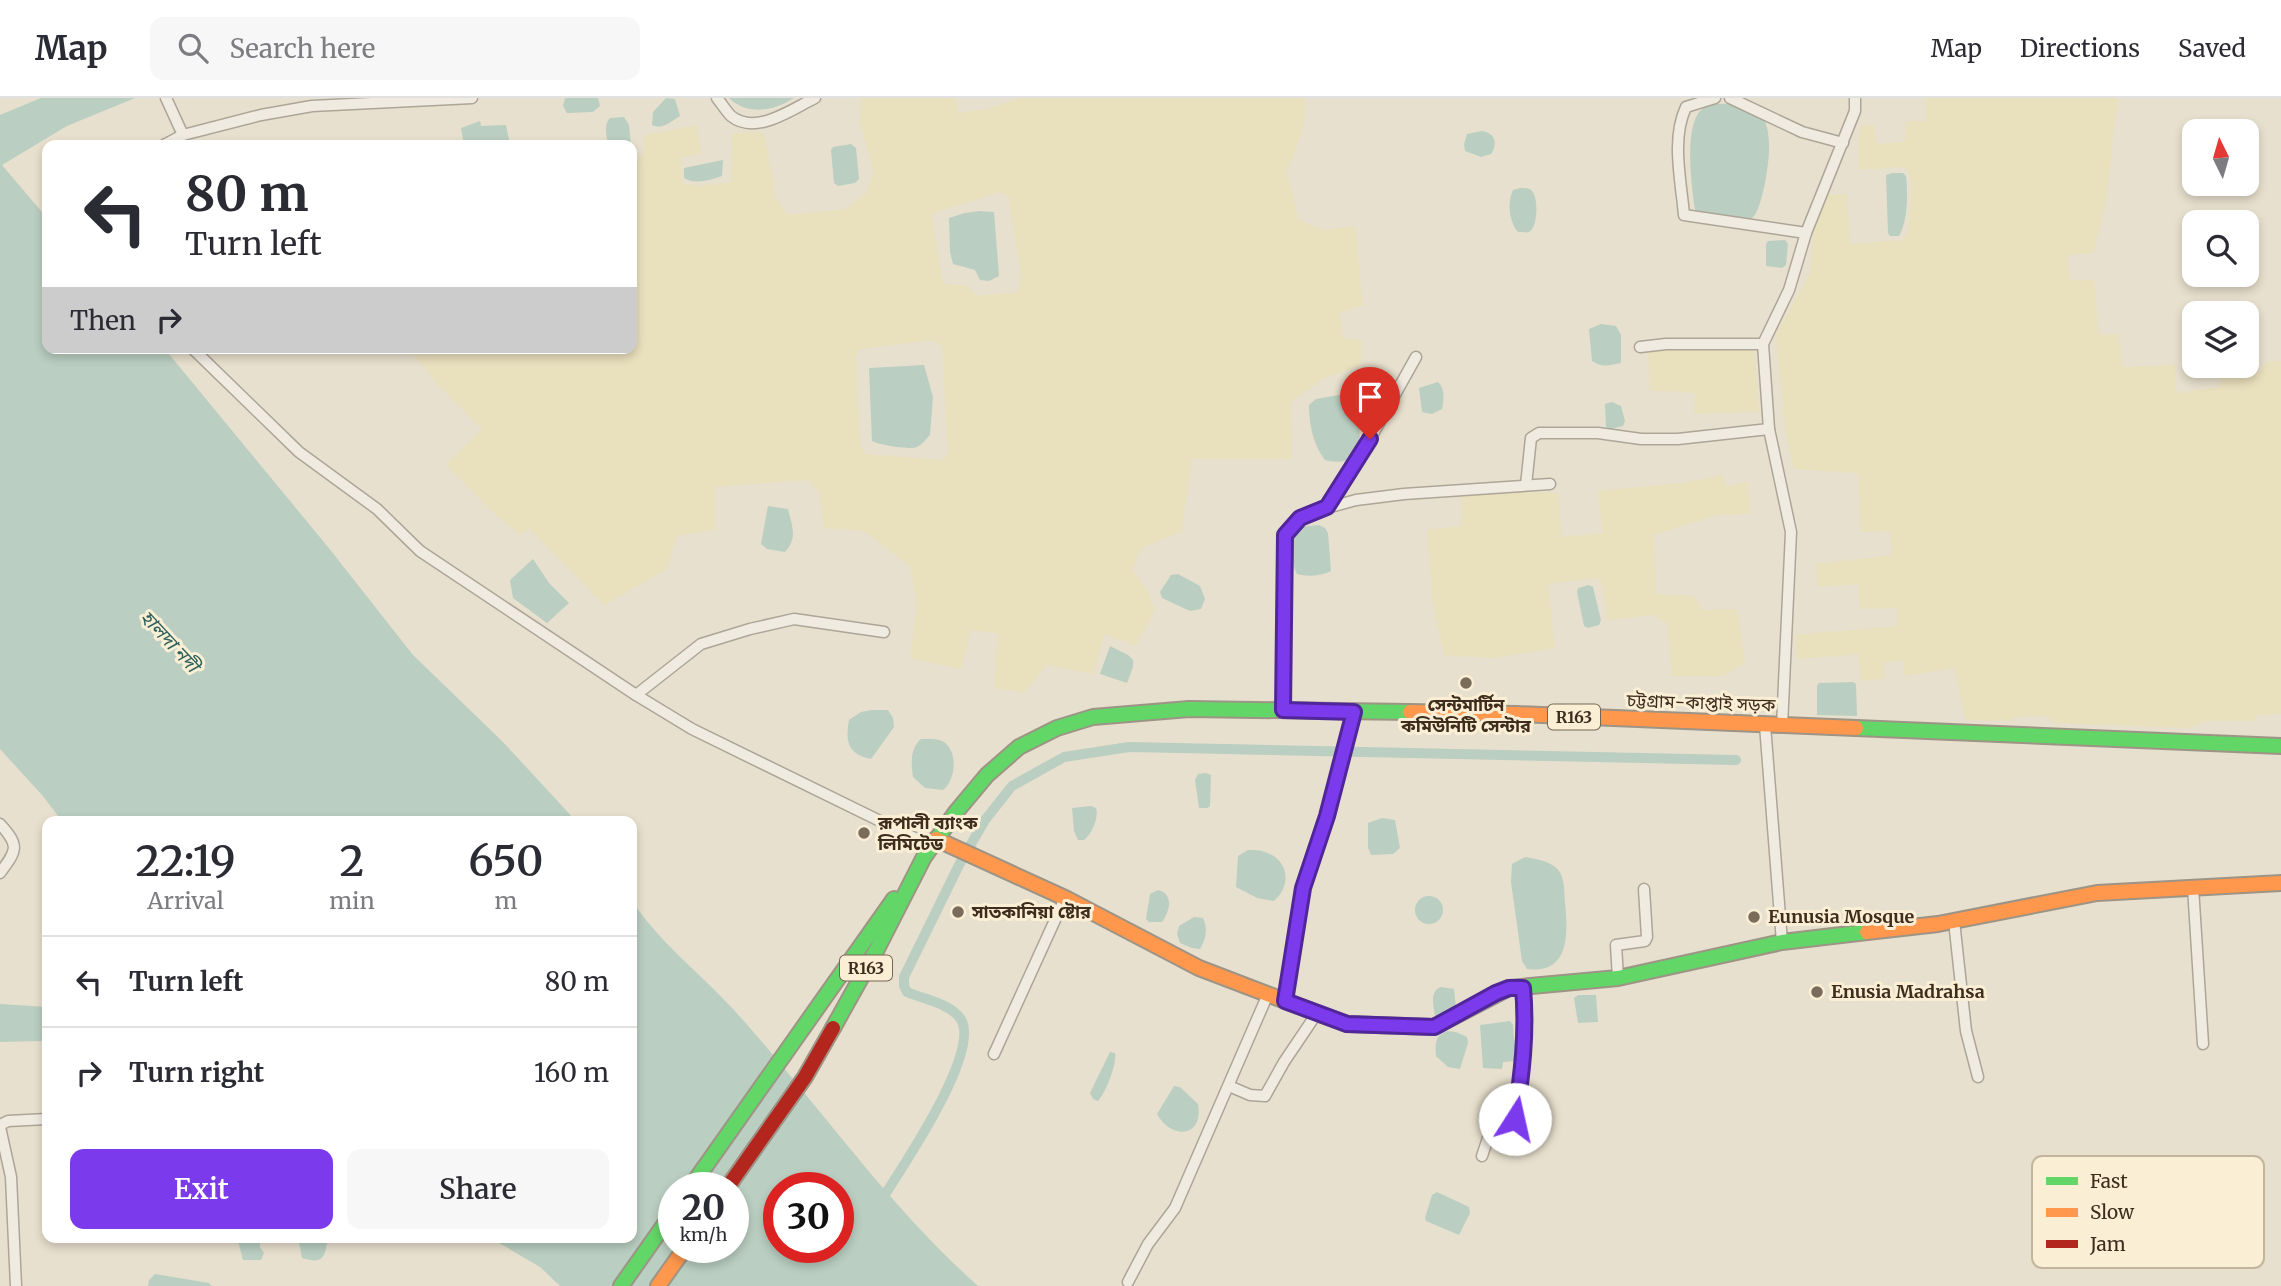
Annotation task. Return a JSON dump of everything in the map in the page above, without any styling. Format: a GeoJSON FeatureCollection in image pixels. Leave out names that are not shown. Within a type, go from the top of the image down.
{"type":"FeatureCollection","features":[{"type":"Feature","properties":{"kind":"main road","name":"চট্টগ্রাম-কাপ্তাই সড়ক"},"geometry":{"type":"LineString","coordinates":[[930,848],[987,775],[1019,747],[1057,728],[1093,717],[1142,712],[1189,709],[1516,714],[2281,746]]}},
{"type":"Feature","properties":{"kind":"main road"},"geometry":{"type":"LineString","coordinates":[[930,848],[1065,898],[1199,968],[1347,1024],[1434,1027],[1509,988],[1618,978],[1782,942],[1954,921],[2097,893],[2281,883]]}},
{"type":"Feature","properties":{"kind":"main road","name":"R163"},"geometry":{"type":"LineString","coordinates":[[701,1172],[828,988],[930,848]]}},
{"type":"Feature","properties":{"kind":"main road","name":"R163"},"geometry":{"type":"LineString","coordinates":[[738,1172],[805,1077],[930,848]]}},
{"type":"Feature","properties":{"kind":"main road"},"geometry":{"type":"LineString","coordinates":[[621,1286],[658,1234]]}},
{"type":"Feature","properties":{"kind":"main road"},"geometry":{"type":"LineString","coordinates":[[658,1286],[674,1263]]}},
{"type":"Feature","properties":{"kind":"street"},"geometry":{"type":"LineString","coordinates":[[166,98],[183,135]]}},
{"type":"Feature","properties":{"kind":"street"},"geometry":{"type":"LineString","coordinates":[[174,140],[183,135],[261,115],[312,106],[472,98]]}},
{"type":"Feature","properties":{"kind":"street"},"geometry":{"type":"LineString","coordinates":[[717,98],[731,116],[744,122],[764,122],[815,98]]}},
{"type":"Feature","properties":{"kind":"street"},"geometry":{"type":"LineString","coordinates":[[1716,98],[1686,107],[1679,121],[1678,156],[1684,215],[1806,233]]}},
{"type":"Feature","properties":{"kind":"street"},"geometry":{"type":"LineString","coordinates":[[1730,98],[1802,132],[1843,143]]}},
{"type":"Feature","properties":{"kind":"street"},"geometry":{"type":"LineString","coordinates":[[1783,726],[1791,533],[1769,429],[1763,344],[1789,290],[1806,233],[1855,111],[1856,98]]}},
{"type":"Feature","properties":{"kind":"street"},"geometry":{"type":"LineString","coordinates":[[1640,347],[1666,344],[1763,344]]}},
{"type":"Feature","properties":{"kind":"street"},"geometry":{"type":"LineString","coordinates":[[198,354],[299,452],[377,509],[421,551],[636,695],[692,729],[930,848]]}},
{"type":"Feature","properties":{"kind":"street"},"geometry":{"type":"LineString","coordinates":[[1327,507],[1360,457],[1416,357]]}},
{"type":"Feature","properties":{"kind":"street"},"geometry":{"type":"LineString","coordinates":[[1526,485],[1531,438],[1539,433],[1598,433],[1641,439],[1678,439],[1769,429]]}},
{"type":"Feature","properties":{"kind":"street"},"geometry":{"type":"LineString","coordinates":[[1283,710],[1285,535],[1300,518],[1327,507],[1356,500],[1550,484]]}},
{"type":"Feature","properties":{"kind":"street"},"geometry":{"type":"LineString","coordinates":[[636,695],[701,644],[750,629],[794,619],[884,632]]}},
{"type":"Feature","properties":{"kind":"street"},"geometry":{"type":"LineString","coordinates":[[1285,1001],[1303,888],[1327,816],[1354,712]]}},
{"type":"Feature","properties":{"kind":"street"},"geometry":{"type":"LineString","coordinates":[[1765,725],[1782,942]]}},
{"type":"Feature","properties":{"kind":"street"},"geometry":{"type":"LineString","coordinates":[[0,824],[13,838],[15,846],[13,855],[0,873]]}},
{"type":"Feature","properties":{"kind":"street"},"geometry":{"type":"LineString","coordinates":[[2193,887],[2203,1044]]}},
{"type":"Feature","properties":{"kind":"street"},"geometry":{"type":"LineString","coordinates":[[1618,978],[1616,945],[1645,941],[1647,937],[1644,889]]}},
{"type":"Feature","properties":{"kind":"street"},"geometry":{"type":"LineString","coordinates":[[994,1054],[1065,898]]}},
{"type":"Feature","properties":{"kind":"street"},"geometry":{"type":"LineString","coordinates":[[1954,921],[1966,1031],[1978,1077]]}},
{"type":"Feature","properties":{"kind":"street"},"geometry":{"type":"LineString","coordinates":[[1482,1156],[1488,1138],[1508,1141],[1511,1139],[1522,1076],[1525,1021],[1523,988]]}},
{"type":"Feature","properties":{"kind":"street"},"geometry":{"type":"LineString","coordinates":[[1128,1282],[1147,1244],[1175,1208],[1268,994]]}},
{"type":"Feature","properties":{"kind":"street"},"geometry":{"type":"LineString","coordinates":[[1228,1086],[1250,1095],[1265,1096],[1317,1013]]}},
{"type":"Feature","properties":{"kind":"street"},"geometry":{"type":"LineString","coordinates":[[16,1286],[10,1177],[0,1126],[8,1121],[42,1119]]}},
{"type":"Feature","properties":{"kind":"shaded area"},"geometry":{"type":"Polygon","coordinates":[[[861,98],[956,98],[958,113],[987,109],[1021,98],[1306,98],[1303,129],[1287,171],[1298,219],[1323,230],[1355,226],[1363,305],[1339,313],[1343,338],[1361,340],[1361,365],[1323,379],[1291,402],[1292,459],[1192,459],[1182,531],[1142,548],[1132,569],[1147,590],[1155,611],[1136,646],[1104,634],[1094,674],[1047,665],[1024,693],[994,688],[998,633],[971,630],[961,669],[910,658],[917,607],[911,567],[864,531],[824,528],[819,493],[808,480],[715,487],[715,530],[677,536],[667,569],[604,605],[529,528],[520,535],[488,508],[446,464],[482,429],[433,379],[413,354],[637,354],[637,156],[643,155],[645,135],[697,125],[701,154],[681,157],[682,183],[697,186],[731,182],[732,133],[761,132],[765,137],[776,198],[788,215],[846,209],[867,192],[874,172],[860,123],[861,98]],[[1000,192],[931,214],[943,284],[966,285],[977,296],[1018,292],[1021,274],[1009,198],[1000,192]],[[932,340],[860,349],[856,356],[860,447],[868,454],[943,460],[948,453],[942,346],[932,340]]]}},
{"type":"Feature","properties":{"kind":"shaded area"},"geometry":{"type":"Polygon","coordinates":[[[1926,98],[2118,98],[2105,209],[2093,253],[2067,255],[2069,280],[2094,280],[2099,335],[2119,334],[2122,367],[2176,365],[2176,393],[2219,387],[2220,378],[2259,378],[2259,372],[2267,362],[2281,361],[2281,714],[2257,715],[2255,721],[2205,721],[2188,728],[2055,723],[2046,716],[2013,717],[2009,721],[1965,720],[1955,668],[1904,676],[1903,660],[1883,663],[1885,678],[1861,681],[1858,654],[1797,659],[1795,635],[1897,626],[1897,608],[1860,609],[1858,584],[1818,587],[1816,564],[1892,555],[1890,531],[1861,532],[1858,473],[1794,469],[1786,435],[1776,334],[1811,272],[1816,195],[1847,194],[1850,244],[1903,240],[1908,230],[1912,187],[1909,172],[1905,167],[1858,170],[1860,125],[1874,125],[1876,144],[1905,142],[1906,122],[1926,121],[1926,98]]]}},
{"type":"Feature","properties":{"kind":"shaded area"},"geometry":{"type":"Polygon","coordinates":[[[1754,348],[1759,412],[1694,414],[1695,393],[1650,390],[1648,350],[1754,348]]]}},
{"type":"Feature","properties":{"kind":"shaded area"},"geometry":{"type":"Polygon","coordinates":[[[1723,475],[1726,486],[1748,482],[1750,514],[1717,515],[1654,535],[1656,594],[1694,596],[1702,610],[1737,609],[1745,663],[1722,676],[1672,676],[1667,624],[1654,615],[1608,620],[1600,578],[1548,584],[1555,648],[1493,658],[1444,655],[1432,598],[1427,530],[1462,526],[1461,496],[1517,492],[1558,493],[1562,537],[1603,533],[1598,491],[1681,483],[1723,475]]]}},
{"type":"Feature","properties":{"kind":"water","name":"হালদা নদী"},"geometry":{"type":"Polygon","coordinates":[[[41,98],[135,98],[67,126],[2,165],[42,212],[42,354],[169,354],[413,655],[503,742],[571,816],[58,816],[0,749],[0,115],[41,98]]]}},
{"type":"Feature","properties":{"kind":"water"},"geometry":{"type":"Polygon","coordinates":[[[565,98],[598,98],[600,106],[593,112],[567,113],[563,106],[565,98]]]}},
{"type":"Feature","properties":{"kind":"water"},"geometry":{"type":"Polygon","coordinates":[[[666,98],[675,99],[680,116],[663,126],[652,125],[653,112],[666,98]]]}},
{"type":"Feature","properties":{"kind":"water"},"geometry":{"type":"Polygon","coordinates":[[[729,98],[794,98],[761,110],[736,104],[729,98]]]}},
{"type":"Feature","properties":{"kind":"water"},"geometry":{"type":"Polygon","coordinates":[[[1716,104],[1754,107],[1764,117],[1767,127],[1769,153],[1765,185],[1756,214],[1747,220],[1698,218],[1695,209],[1690,155],[1693,125],[1705,107],[1716,104]]]}},
{"type":"Feature","properties":{"kind":"water"},"geometry":{"type":"Polygon","coordinates":[[[624,117],[629,125],[630,140],[607,140],[606,131],[610,118],[624,117]]]}},
{"type":"Feature","properties":{"kind":"water"},"geometry":{"type":"Polygon","coordinates":[[[480,121],[481,126],[506,125],[509,140],[463,140],[461,128],[480,121]]]}},
{"type":"Feature","properties":{"kind":"water"},"geometry":{"type":"Polygon","coordinates":[[[1482,131],[1494,139],[1491,154],[1481,157],[1465,151],[1467,134],[1482,131]]]}},
{"type":"Feature","properties":{"kind":"water"},"geometry":{"type":"Polygon","coordinates":[[[851,144],[856,148],[859,179],[855,183],[838,186],[834,183],[831,150],[833,147],[851,144]]]}},
{"type":"Feature","properties":{"kind":"water"},"geometry":{"type":"Polygon","coordinates":[[[723,160],[722,176],[698,181],[684,178],[684,168],[723,160]]]}},
{"type":"Feature","properties":{"kind":"water"},"geometry":{"type":"Polygon","coordinates":[[[1903,173],[1906,176],[1906,215],[1899,236],[1890,236],[1888,233],[1886,175],[1903,173]]]}},
{"type":"Feature","properties":{"kind":"water"},"geometry":{"type":"Polygon","coordinates":[[[1527,188],[1534,193],[1536,219],[1528,232],[1518,232],[1511,217],[1511,195],[1513,190],[1527,188]]]}},
{"type":"Feature","properties":{"kind":"water"},"geometry":{"type":"Polygon","coordinates":[[[980,211],[994,212],[999,276],[989,281],[980,280],[975,270],[953,264],[950,252],[949,218],[980,211]]]}},
{"type":"Feature","properties":{"kind":"water"},"geometry":{"type":"Polygon","coordinates":[[[1785,240],[1788,244],[1786,265],[1782,268],[1766,266],[1768,241],[1785,240]]]}},
{"type":"Feature","properties":{"kind":"water"},"geometry":{"type":"Polygon","coordinates":[[[1601,324],[1616,326],[1621,335],[1621,363],[1603,365],[1592,361],[1589,329],[1601,324]]]}},
{"type":"Feature","properties":{"kind":"water"},"geometry":{"type":"Polygon","coordinates":[[[924,365],[933,397],[930,435],[913,448],[894,447],[872,441],[869,368],[924,365]]]}},
{"type":"Feature","properties":{"kind":"water"},"geometry":{"type":"Polygon","coordinates":[[[1438,382],[1443,391],[1442,409],[1432,414],[1422,412],[1419,388],[1438,382]]]}},
{"type":"Feature","properties":{"kind":"water"},"geometry":{"type":"Polygon","coordinates":[[[1345,394],[1351,399],[1357,413],[1360,429],[1358,453],[1343,461],[1325,460],[1312,434],[1309,405],[1316,399],[1345,394]]]}},
{"type":"Feature","properties":{"kind":"water"},"geometry":{"type":"Polygon","coordinates":[[[1612,402],[1621,406],[1625,421],[1623,426],[1611,429],[1606,427],[1605,404],[1612,402]]]}},
{"type":"Feature","properties":{"kind":"water"},"geometry":{"type":"Polygon","coordinates":[[[768,506],[788,509],[793,537],[785,552],[767,549],[761,544],[768,506]]]}},
{"type":"Feature","properties":{"kind":"water"},"geometry":{"type":"Polygon","coordinates":[[[1319,525],[1328,533],[1331,571],[1314,576],[1297,574],[1290,549],[1294,532],[1298,527],[1319,525]]]}},
{"type":"Feature","properties":{"kind":"water"},"geometry":{"type":"Polygon","coordinates":[[[533,559],[549,583],[569,603],[547,623],[513,598],[510,580],[533,559]]]}},
{"type":"Feature","properties":{"kind":"water"},"geometry":{"type":"Polygon","coordinates":[[[1178,574],[1200,586],[1205,599],[1201,609],[1190,611],[1162,598],[1160,592],[1171,575],[1178,574]]]}},
{"type":"Feature","properties":{"kind":"water"},"geometry":{"type":"Polygon","coordinates":[[[1589,585],[1593,587],[1601,620],[1599,625],[1588,628],[1584,626],[1577,592],[1578,588],[1589,585]]]}},
{"type":"Feature","properties":{"kind":"water"},"geometry":{"type":"Polygon","coordinates":[[[1110,646],[1133,660],[1127,683],[1100,674],[1110,646]]]}},
{"type":"Feature","properties":{"kind":"water"},"geometry":{"type":"Polygon","coordinates":[[[1819,683],[1856,684],[1857,716],[1817,715],[1819,683]]]}},
{"type":"Feature","properties":{"kind":"water"},"geometry":{"type":"Polygon","coordinates":[[[888,710],[894,727],[871,759],[853,750],[848,735],[849,720],[861,712],[888,710]]]}},
{"type":"Feature","properties":{"kind":"water"},"geometry":{"type":"Polygon","coordinates":[[[921,739],[942,741],[952,753],[953,774],[943,790],[925,788],[913,777],[913,752],[921,739]]]}},
{"type":"Feature","properties":{"kind":"water"},"geometry":{"type":"Polygon","coordinates":[[[1198,774],[1211,775],[1210,806],[1199,808],[1195,780],[1198,774]]]}},
{"type":"Feature","properties":{"kind":"water"},"geometry":{"type":"Polygon","coordinates":[[[1072,808],[1096,808],[1097,812],[1094,825],[1084,840],[1078,840],[1074,831],[1072,808]]]}},
{"type":"Feature","properties":{"kind":"water"},"geometry":{"type":"Polygon","coordinates":[[[1382,818],[1395,820],[1400,848],[1393,854],[1371,855],[1368,848],[1368,823],[1382,818]]]}},
{"type":"Feature","properties":{"kind":"water"},"geometry":{"type":"Polygon","coordinates":[[[1248,850],[1273,856],[1283,867],[1284,888],[1274,901],[1257,898],[1236,887],[1238,856],[1248,850]]]}},
{"type":"Feature","properties":{"kind":"water"},"geometry":{"type":"Polygon","coordinates":[[[1525,857],[1552,865],[1561,874],[1563,882],[1566,939],[1559,959],[1541,969],[1527,969],[1522,961],[1511,882],[1512,864],[1525,857]]]}},
{"type":"Feature","properties":{"kind":"water"},"geometry":{"type":"Polygon","coordinates":[[[1158,890],[1168,899],[1167,913],[1162,922],[1149,922],[1146,919],[1150,894],[1158,890]]]}},
{"type":"Feature","properties":{"kind":"water"},"geometry":{"type":"Polygon","coordinates":[[[1429,896],[1439,900],[1443,910],[1439,920],[1429,924],[1419,920],[1415,910],[1419,900],[1429,896]]]}},
{"type":"Feature","properties":{"kind":"water"},"geometry":{"type":"Polygon","coordinates":[[[637,908],[668,944],[734,1010],[882,1187],[944,1254],[978,1286],[560,1286],[540,1267],[499,1243],[637,1243],[637,908]]]}},
{"type":"Feature","properties":{"kind":"water"},"geometry":{"type":"Polygon","coordinates":[[[1194,917],[1203,918],[1206,930],[1200,949],[1180,943],[1177,934],[1179,926],[1194,917]]]}},
{"type":"Feature","properties":{"kind":"water"},"geometry":{"type":"Polygon","coordinates":[[[1437,989],[1454,989],[1456,1008],[1440,1018],[1435,1016],[1433,999],[1437,989]]]}},
{"type":"Feature","properties":{"kind":"water"},"geometry":{"type":"Polygon","coordinates":[[[1578,995],[1596,995],[1598,1022],[1578,1023],[1574,998],[1578,995]]]}},
{"type":"Feature","properties":{"kind":"water"},"geometry":{"type":"Polygon","coordinates":[[[0,1004],[42,1007],[42,1041],[0,1042],[0,1004]]]}},
{"type":"Feature","properties":{"kind":"water"},"geometry":{"type":"Polygon","coordinates":[[[1510,1021],[1513,1025],[1516,1061],[1503,1062],[1502,1069],[1483,1068],[1480,1025],[1510,1021]]]}},
{"type":"Feature","properties":{"kind":"water"},"geometry":{"type":"Polygon","coordinates":[[[1447,1031],[1467,1037],[1468,1043],[1460,1069],[1448,1067],[1436,1056],[1437,1040],[1447,1031]]]}},
{"type":"Feature","properties":{"kind":"water"},"geometry":{"type":"Polygon","coordinates":[[[1110,1052],[1115,1053],[1114,1064],[1098,1101],[1093,1099],[1090,1093],[1110,1052]]]}},
{"type":"Feature","properties":{"kind":"water"},"geometry":{"type":"Polygon","coordinates":[[[1174,1086],[1180,1087],[1198,1104],[1196,1124],[1185,1132],[1170,1128],[1157,1114],[1174,1086]]]}},
{"type":"Feature","properties":{"kind":"water"},"geometry":{"type":"Polygon","coordinates":[[[1437,1192],[1469,1207],[1470,1213],[1459,1235],[1426,1221],[1432,1195],[1437,1192]]]}},
{"type":"Feature","properties":{"kind":"water"},"geometry":{"type":"Polygon","coordinates":[[[239,1243],[260,1243],[264,1253],[261,1260],[243,1260],[239,1243]]]}},
{"type":"Feature","properties":{"kind":"water"},"geometry":{"type":"Polygon","coordinates":[[[299,1243],[327,1243],[319,1260],[302,1258],[299,1243]]]}},
{"type":"Feature","properties":{"kind":"water"},"geometry":{"type":"Polygon","coordinates":[[[155,1274],[209,1283],[212,1286],[148,1286],[149,1280],[155,1274]]]}},
{"type":"Feature","properties":{"kind":"waterway"},"geometry":{"type":"LineString","coordinates":[[879,1204],[936,1111],[960,1056],[964,1034],[960,1018],[955,1013],[943,1005],[907,992],[904,977],[959,865],[985,820],[1012,786],[1064,757],[1129,747],[1736,760]]}},
{"type":"Feature","properties":{"kind":"traffic: fast"},"geometry":{"type":"LineString","coordinates":[[833,1028],[924,857],[987,775],[1019,747],[1057,728],[1093,717],[1189,709],[1410,712]]}},
{"type":"Feature","properties":{"kind":"traffic: fast"},"geometry":{"type":"LineString","coordinates":[[1856,728],[2281,746]]}},
{"type":"Feature","properties":{"kind":"traffic: fast"},"geometry":{"type":"LineString","coordinates":[[701,1172],[894,899]]}},
{"type":"Feature","properties":{"kind":"traffic: fast"},"geometry":{"type":"LineString","coordinates":[[1309,1010],[1347,1024],[1434,1027],[1509,988],[1618,978],[1782,942],[1867,932]]}},
{"type":"Feature","properties":{"kind":"traffic: fast"},"geometry":{"type":"LineString","coordinates":[[621,1286],[658,1234]]}},
{"type":"Feature","properties":{"kind":"traffic: slow"},"geometry":{"type":"LineString","coordinates":[[1410,712],[1856,728]]}},
{"type":"Feature","properties":{"kind":"traffic: slow"},"geometry":{"type":"LineString","coordinates":[[936,839],[1065,898],[1199,968],[1309,1010]]}},
{"type":"Feature","properties":{"kind":"traffic: slow"},"geometry":{"type":"LineString","coordinates":[[1867,932],[1938,924],[2097,893],[2281,883]]}},
{"type":"Feature","properties":{"kind":"traffic: slow"},"geometry":{"type":"LineString","coordinates":[[658,1286],[674,1263]]}},
{"type":"Feature","properties":{"kind":"traffic: jam"},"geometry":{"type":"LineString","coordinates":[[738,1172],[805,1077],[833,1028]]}},
{"type":"Feature","properties":{"kind":"place","name":"সেন্টমার্টিন কমিউনিটি সেন্টার"},"geometry":{"type":"Point","coordinates":[1466,683]}},
{"type":"Feature","properties":{"kind":"place","name":"রূপালী ব্যাংক লিমিটেড"},"geometry":{"type":"Point","coordinates":[864,833]}},
{"type":"Feature","properties":{"kind":"place","name":"সাতকানিয়া ষ্টোর"},"geometry":{"type":"Point","coordinates":[958,912]}},
{"type":"Feature","properties":{"kind":"place","name":"Eunusia Mosque"},"geometry":{"type":"Point","coordinates":[1754,917]}},
{"type":"Feature","properties":{"kind":"place","name":"Enusia Madrahsa"},"geometry":{"type":"Point","coordinates":[1817,992]}},
{"type":"Feature","properties":{"kind":"route"},"geometry":{"type":"LineString","coordinates":[[1370,439],[1327,507],[1300,518],[1285,535],[1283,710],[1354,712],[1327,816],[1303,888],[1285,1001],[1347,1024],[1434,1027],[1496,993],[1509,988],[1523,988],[1525,1021],[1522,1076],[1515,1119]]}}]}
